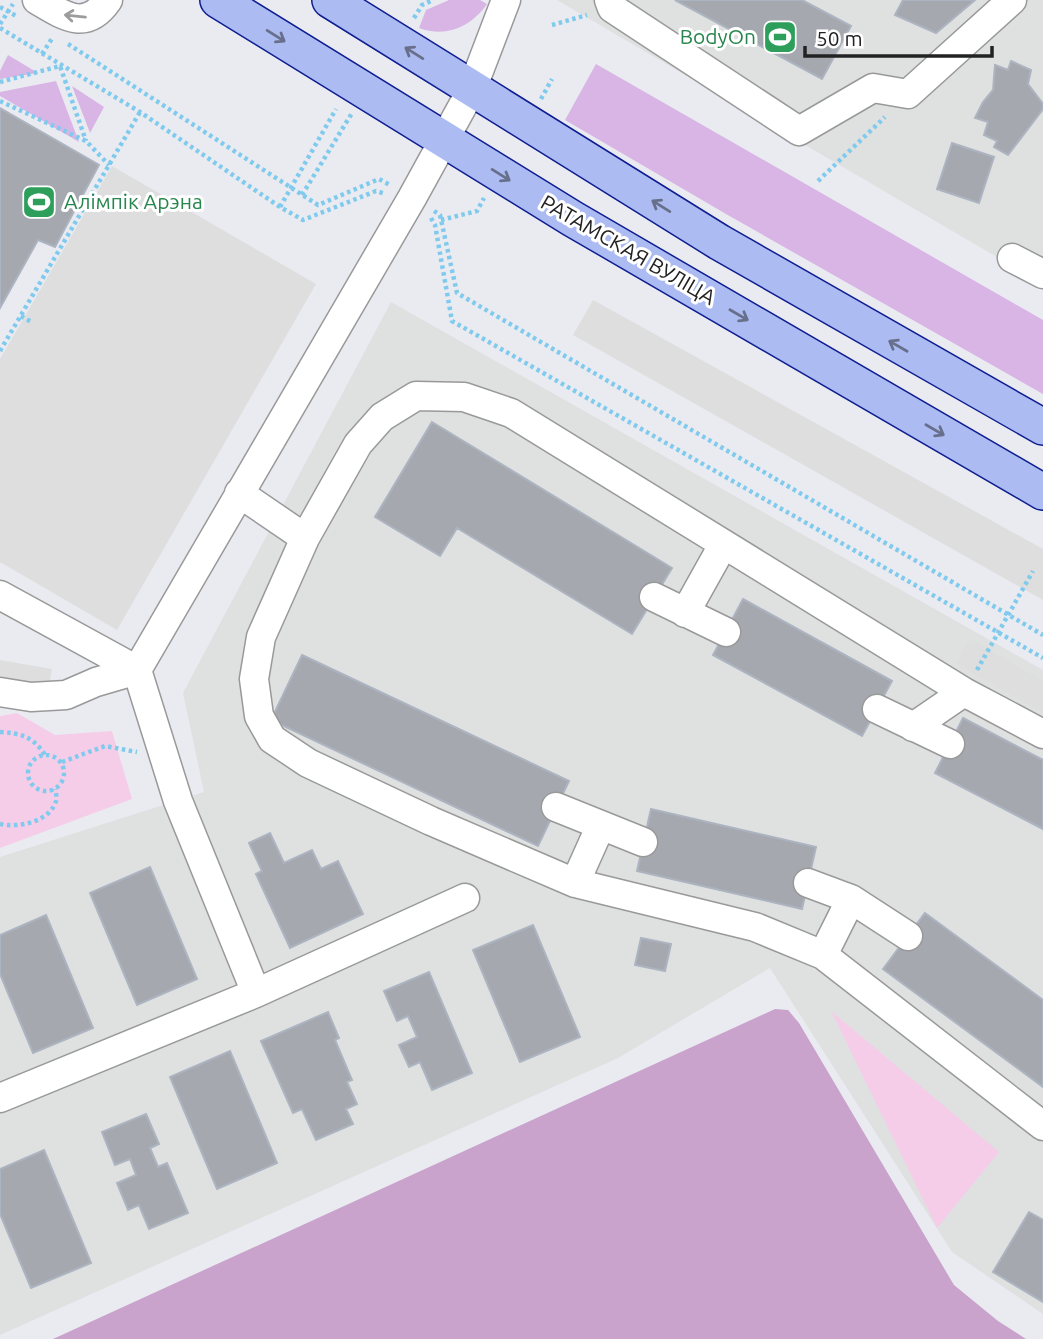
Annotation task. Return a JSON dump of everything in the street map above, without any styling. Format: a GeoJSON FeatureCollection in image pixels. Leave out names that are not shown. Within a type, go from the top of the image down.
{"type":"FeatureCollection","features":[{"type":"Feature","properties":{"kind":"main road","name":"РАТАМСКАЯ ВУЛІЦА"},"geometry":{"type":"LineString","coordinates":[[218,0],[586,226],[1043,492]]}},
{"type":"Feature","properties":{"kind":"main road"},"geometry":{"type":"LineString","coordinates":[[330,0],[719,242],[1043,427]]}},
{"type":"Feature","properties":{"kind":"street"},"geometry":{"type":"LineString","coordinates":[[28,9],[82,19],[100,13],[108,0]]}},
{"type":"Feature","properties":{"kind":"street"},"geometry":{"type":"LineString","coordinates":[[0,692],[32,697],[65,695],[96,682],[137,670],[412,198],[472,89],[506,0]]}},
{"type":"Feature","properties":{"kind":"street"},"geometry":{"type":"LineString","coordinates":[[611,4],[799,131],[873,88],[908,94],[1012,0]]}},
{"type":"Feature","properties":{"kind":"street"},"geometry":{"type":"LineString","coordinates":[[1012,258],[1043,274]]}},
{"type":"Feature","properties":{"kind":"street"},"geometry":{"type":"LineString","coordinates":[[1043,734],[964,692],[511,413],[464,397],[416,396],[382,417],[358,444],[305,538],[261,637],[254,679],[259,716],[272,739],[309,764],[431,821],[575,883],[755,928],[823,955],[1043,1126]]}},
{"type":"Feature","properties":{"kind":"street"},"geometry":{"type":"LineString","coordinates":[[239,493],[305,538]]}},
{"type":"Feature","properties":{"kind":"street"},"geometry":{"type":"LineString","coordinates":[[685,613],[723,545]]}},
{"type":"Feature","properties":{"kind":"street"},"geometry":{"type":"LineString","coordinates":[[0,594],[137,670],[178,801],[256,993]]}},
{"type":"Feature","properties":{"kind":"street"},"geometry":{"type":"LineString","coordinates":[[654,597],[726,632]]}},
{"type":"Feature","properties":{"kind":"street"},"geometry":{"type":"LineString","coordinates":[[913,727],[964,692]]}},
{"type":"Feature","properties":{"kind":"street"},"geometry":{"type":"LineString","coordinates":[[877,709],[950,744]]}},
{"type":"Feature","properties":{"kind":"street"},"geometry":{"type":"LineString","coordinates":[[556,807],[643,842]]}},
{"type":"Feature","properties":{"kind":"street"},"geometry":{"type":"LineString","coordinates":[[575,883],[601,825]]}},
{"type":"Feature","properties":{"kind":"street"},"geometry":{"type":"LineString","coordinates":[[808,883],[851,899],[908,936]]}},
{"type":"Feature","properties":{"kind":"street"},"geometry":{"type":"LineString","coordinates":[[0,1098],[256,993],[465,898]]}},
{"type":"Feature","properties":{"kind":"street"},"geometry":{"type":"LineString","coordinates":[[823,955],[851,899]]}},
{"type":"Feature","properties":{"kind":"path"},"geometry":{"type":"LineString","coordinates":[[11,0],[14,2],[0,26],[60,66],[140,112],[303,220],[376,191],[412,198],[434,221],[452,321],[1043,657]]}},
{"type":"Feature","properties":{"kind":"path"},"geometry":{"type":"LineString","coordinates":[[410,24],[422,5],[433,0]]}},
{"type":"Feature","properties":{"kind":"path"},"geometry":{"type":"LineString","coordinates":[[552,25],[611,4]]}},
{"type":"Feature","properties":{"kind":"path"},"geometry":{"type":"LineString","coordinates":[[0,8],[8,12],[28,9]]}},
{"type":"Feature","properties":{"kind":"path"},"geometry":{"type":"LineString","coordinates":[[43,30],[54,35]]}},
{"type":"Feature","properties":{"kind":"path"},"geometry":{"type":"LineString","coordinates":[[66,43],[318,205],[379,178],[440,215],[457,293],[1043,635]]}},
{"type":"Feature","properties":{"kind":"path"},"geometry":{"type":"LineString","coordinates":[[0,82],[60,66]]}},
{"type":"Feature","properties":{"kind":"path"},"geometry":{"type":"LineString","coordinates":[[60,66],[86,141]]}},
{"type":"Feature","properties":{"kind":"path"},"geometry":{"type":"LineString","coordinates":[[537,106],[552,79]]}},
{"type":"Feature","properties":{"kind":"path"},"geometry":{"type":"LineString","coordinates":[[818,181],[908,94]]}},
{"type":"Feature","properties":{"kind":"path"},"geometry":{"type":"LineString","coordinates":[[0,100],[86,141],[109,165]]}},
{"type":"Feature","properties":{"kind":"path"},"geometry":{"type":"LineString","coordinates":[[280,207],[336,109]]}},
{"type":"Feature","properties":{"kind":"path"},"geometry":{"type":"LineString","coordinates":[[0,351],[140,112]]}},
{"type":"Feature","properties":{"kind":"path"},"geometry":{"type":"LineString","coordinates":[[302,195],[350,116]]}},
{"type":"Feature","properties":{"kind":"path"},"geometry":{"type":"LineString","coordinates":[[442,220],[477,211],[482,203]]}},
{"type":"Feature","properties":{"kind":"path"},"geometry":{"type":"LineString","coordinates":[[21,316],[33,323]]}},
{"type":"Feature","properties":{"kind":"path"},"geometry":{"type":"LineString","coordinates":[[964,692],[1033,571]]}},
{"type":"Feature","properties":{"kind":"path"},"geometry":{"type":"LineString","coordinates":[[0,732],[18,733],[38,744],[45,755]]}},
{"type":"Feature","properties":{"kind":"path"},"geometry":{"type":"LineString","coordinates":[[62,762],[105,746],[136,752]]}},
{"type":"Feature","properties":{"kind":"path"},"geometry":{"type":"LineString","coordinates":[[51,755],[62,762],[65,774],[63,781],[55,789],[45,792],[30,783],[29,765],[33,760],[51,755]]}},
{"type":"Feature","properties":{"kind":"path"},"geometry":{"type":"LineString","coordinates":[[0,824],[30,823],[46,815],[56,801],[55,789]]}},
{"type":"Feature","properties":{"kind":"shaded area"},"geometry":{"type":"Polygon","coordinates":[[[449,0],[480,0],[487,4],[473,19],[457,28],[439,32],[419,28],[426,10],[449,0]]]}},
{"type":"Feature","properties":{"kind":"shaded area"},"geometry":{"type":"Polygon","coordinates":[[[557,0],[1043,0],[1043,284],[557,0]]]}},
{"type":"Feature","properties":{"kind":"shaded area"},"geometry":{"type":"Polygon","coordinates":[[[8,55],[38,73],[0,79],[0,71],[8,55]]]}},
{"type":"Feature","properties":{"kind":"shaded area"},"geometry":{"type":"Polygon","coordinates":[[[596,64],[1043,320],[1043,394],[565,120],[596,64]]]}},
{"type":"Feature","properties":{"kind":"shaded area"},"geometry":{"type":"Polygon","coordinates":[[[56,81],[79,142],[0,96],[0,92],[56,81]]]}},
{"type":"Feature","properties":{"kind":"shaded area"},"geometry":{"type":"Polygon","coordinates":[[[72,86],[104,107],[90,133],[72,86]]]}},
{"type":"Feature","properties":{"kind":"shaded area"},"geometry":{"type":"Polygon","coordinates":[[[112,166],[316,284],[117,630],[0,562],[0,359],[112,166]]]}},
{"type":"Feature","properties":{"kind":"shaded area"},"geometry":{"type":"Polygon","coordinates":[[[593,300],[1043,549],[1043,600],[573,335],[593,300]]]}},
{"type":"Feature","properties":{"kind":"shaded area"},"geometry":{"type":"Polygon","coordinates":[[[391,302],[1043,670],[1043,1314],[952,1252],[770,968],[618,1058],[0,1335],[0,857],[204,792],[183,693],[391,302]]]}},
{"type":"Feature","properties":{"kind":"shaded area"},"geometry":{"type":"Polygon","coordinates":[[[970,639],[1043,681],[1043,713],[956,664],[970,639]]]}},
{"type":"Feature","properties":{"kind":"shaded area"},"geometry":{"type":"Polygon","coordinates":[[[0,660],[52,669],[47,697],[0,689],[0,660]]]}},
{"type":"Feature","properties":{"kind":"shaded area"},"geometry":{"type":"Polygon","coordinates":[[[17,713],[55,735],[112,731],[132,799],[0,848],[0,716],[17,713]]]}},
{"type":"Feature","properties":{"kind":"shaded area"},"geometry":{"type":"Polygon","coordinates":[[[775,1009],[788,1010],[799,1023],[954,1285],[998,1321],[1026,1339],[53,1339],[775,1009]]]}},
{"type":"Feature","properties":{"kind":"shaded area"},"geometry":{"type":"Polygon","coordinates":[[[831,1011],[999,1152],[937,1228],[831,1011]]]}},
{"type":"Feature","properties":{"kind":"building"},"geometry":{"type":"Polygon","coordinates":[[[675,0],[802,0],[851,26],[822,79],[675,0]]]}},
{"type":"Feature","properties":{"kind":"building"},"geometry":{"type":"Polygon","coordinates":[[[903,0],[975,0],[936,33],[895,15],[903,0]]]}},
{"type":"Feature","properties":{"kind":"building"},"geometry":{"type":"Polygon","coordinates":[[[1011,61],[1031,70],[1028,84],[1043,104],[1043,109],[1008,155],[994,147],[997,141],[984,135],[988,122],[975,118],[993,90],[995,65],[1008,70],[1011,61]]]}},
{"type":"Feature","properties":{"kind":"building","name":"Алімпік Арэна"},"geometry":{"type":"Polygon","coordinates":[[[0,108],[99,165],[55,247],[38,240],[0,308],[0,108]]]}},
{"type":"Feature","properties":{"kind":"building"},"geometry":{"type":"Polygon","coordinates":[[[952,143],[994,157],[979,203],[937,189],[952,143]]]}},
{"type":"Feature","properties":{"kind":"building"},"geometry":{"type":"Polygon","coordinates":[[[432,422],[672,568],[632,634],[457,528],[440,556],[375,517],[432,422]]]}},
{"type":"Feature","properties":{"kind":"building"},"geometry":{"type":"Polygon","coordinates":[[[743,599],[892,681],[862,736],[713,655],[743,599]]]}},
{"type":"Feature","properties":{"kind":"building"},"geometry":{"type":"Polygon","coordinates":[[[302,655],[569,781],[538,846],[271,720],[302,655]]]}},
{"type":"Feature","properties":{"kind":"building"},"geometry":{"type":"Polygon","coordinates":[[[963,718],[1043,760],[1043,829],[935,773],[963,718]]]}},
{"type":"Feature","properties":{"kind":"building"},"geometry":{"type":"Polygon","coordinates":[[[651,809],[816,847],[802,909],[637,871],[651,809]]]}},
{"type":"Feature","properties":{"kind":"building"},"geometry":{"type":"Polygon","coordinates":[[[270,833],[284,863],[312,850],[321,869],[338,861],[363,914],[290,948],[256,874],[262,871],[249,843],[270,833]]]}},
{"type":"Feature","properties":{"kind":"building"},"geometry":{"type":"Polygon","coordinates":[[[150,867],[197,979],[137,1005],[90,893],[150,867]]]}},
{"type":"Feature","properties":{"kind":"building"},"geometry":{"type":"Polygon","coordinates":[[[925,913],[1043,1000],[1043,1087],[883,969],[925,913]]]}},
{"type":"Feature","properties":{"kind":"building"},"geometry":{"type":"Polygon","coordinates":[[[46,915],[93,1028],[33,1053],[0,974],[0,935],[46,915]]]}},
{"type":"Feature","properties":{"kind":"building"},"geometry":{"type":"Polygon","coordinates":[[[533,925],[580,1037],[520,1062],[473,950],[533,925]]]}},
{"type":"Feature","properties":{"kind":"building"},"geometry":{"type":"Polygon","coordinates":[[[641,938],[671,944],[665,971],[635,965],[641,938]]]}},
{"type":"Feature","properties":{"kind":"building"},"geometry":{"type":"Polygon","coordinates":[[[429,972],[472,1073],[432,1090],[420,1062],[409,1067],[399,1045],[417,1037],[408,1016],[397,1021],[384,991],[429,972]]]}},
{"type":"Feature","properties":{"kind":"building"},"geometry":{"type":"Polygon","coordinates":[[[328,1012],[339,1038],[335,1040],[352,1080],[347,1082],[357,1104],[346,1109],[353,1124],[316,1140],[302,1109],[293,1113],[261,1041],[328,1012]]]}},
{"type":"Feature","properties":{"kind":"building"},"geometry":{"type":"Polygon","coordinates":[[[230,1051],[277,1163],[217,1189],[170,1077],[230,1051]]]}},
{"type":"Feature","properties":{"kind":"building"},"geometry":{"type":"Polygon","coordinates":[[[146,1114],[159,1144],[150,1148],[158,1167],[167,1163],[188,1213],[149,1229],[139,1205],[128,1210],[117,1183],[136,1175],[130,1159],[115,1165],[102,1132],[146,1114]]]}},
{"type":"Feature","properties":{"kind":"building"},"geometry":{"type":"Polygon","coordinates":[[[44,1150],[91,1263],[31,1288],[0,1214],[0,1169],[44,1150]]]}},
{"type":"Feature","properties":{"kind":"building"},"geometry":{"type":"Polygon","coordinates":[[[1029,1212],[1043,1220],[1043,1302],[993,1272],[1029,1212]]]}},
{"type":"Feature","properties":{"kind":"place","name":"BodyOn"},"geometry":{"type":"Point","coordinates":[780,37]}},
{"type":"Feature","properties":{"kind":"place","name":"Алімпік Арэна"},"geometry":{"type":"Point","coordinates":[39,202]}}]}
